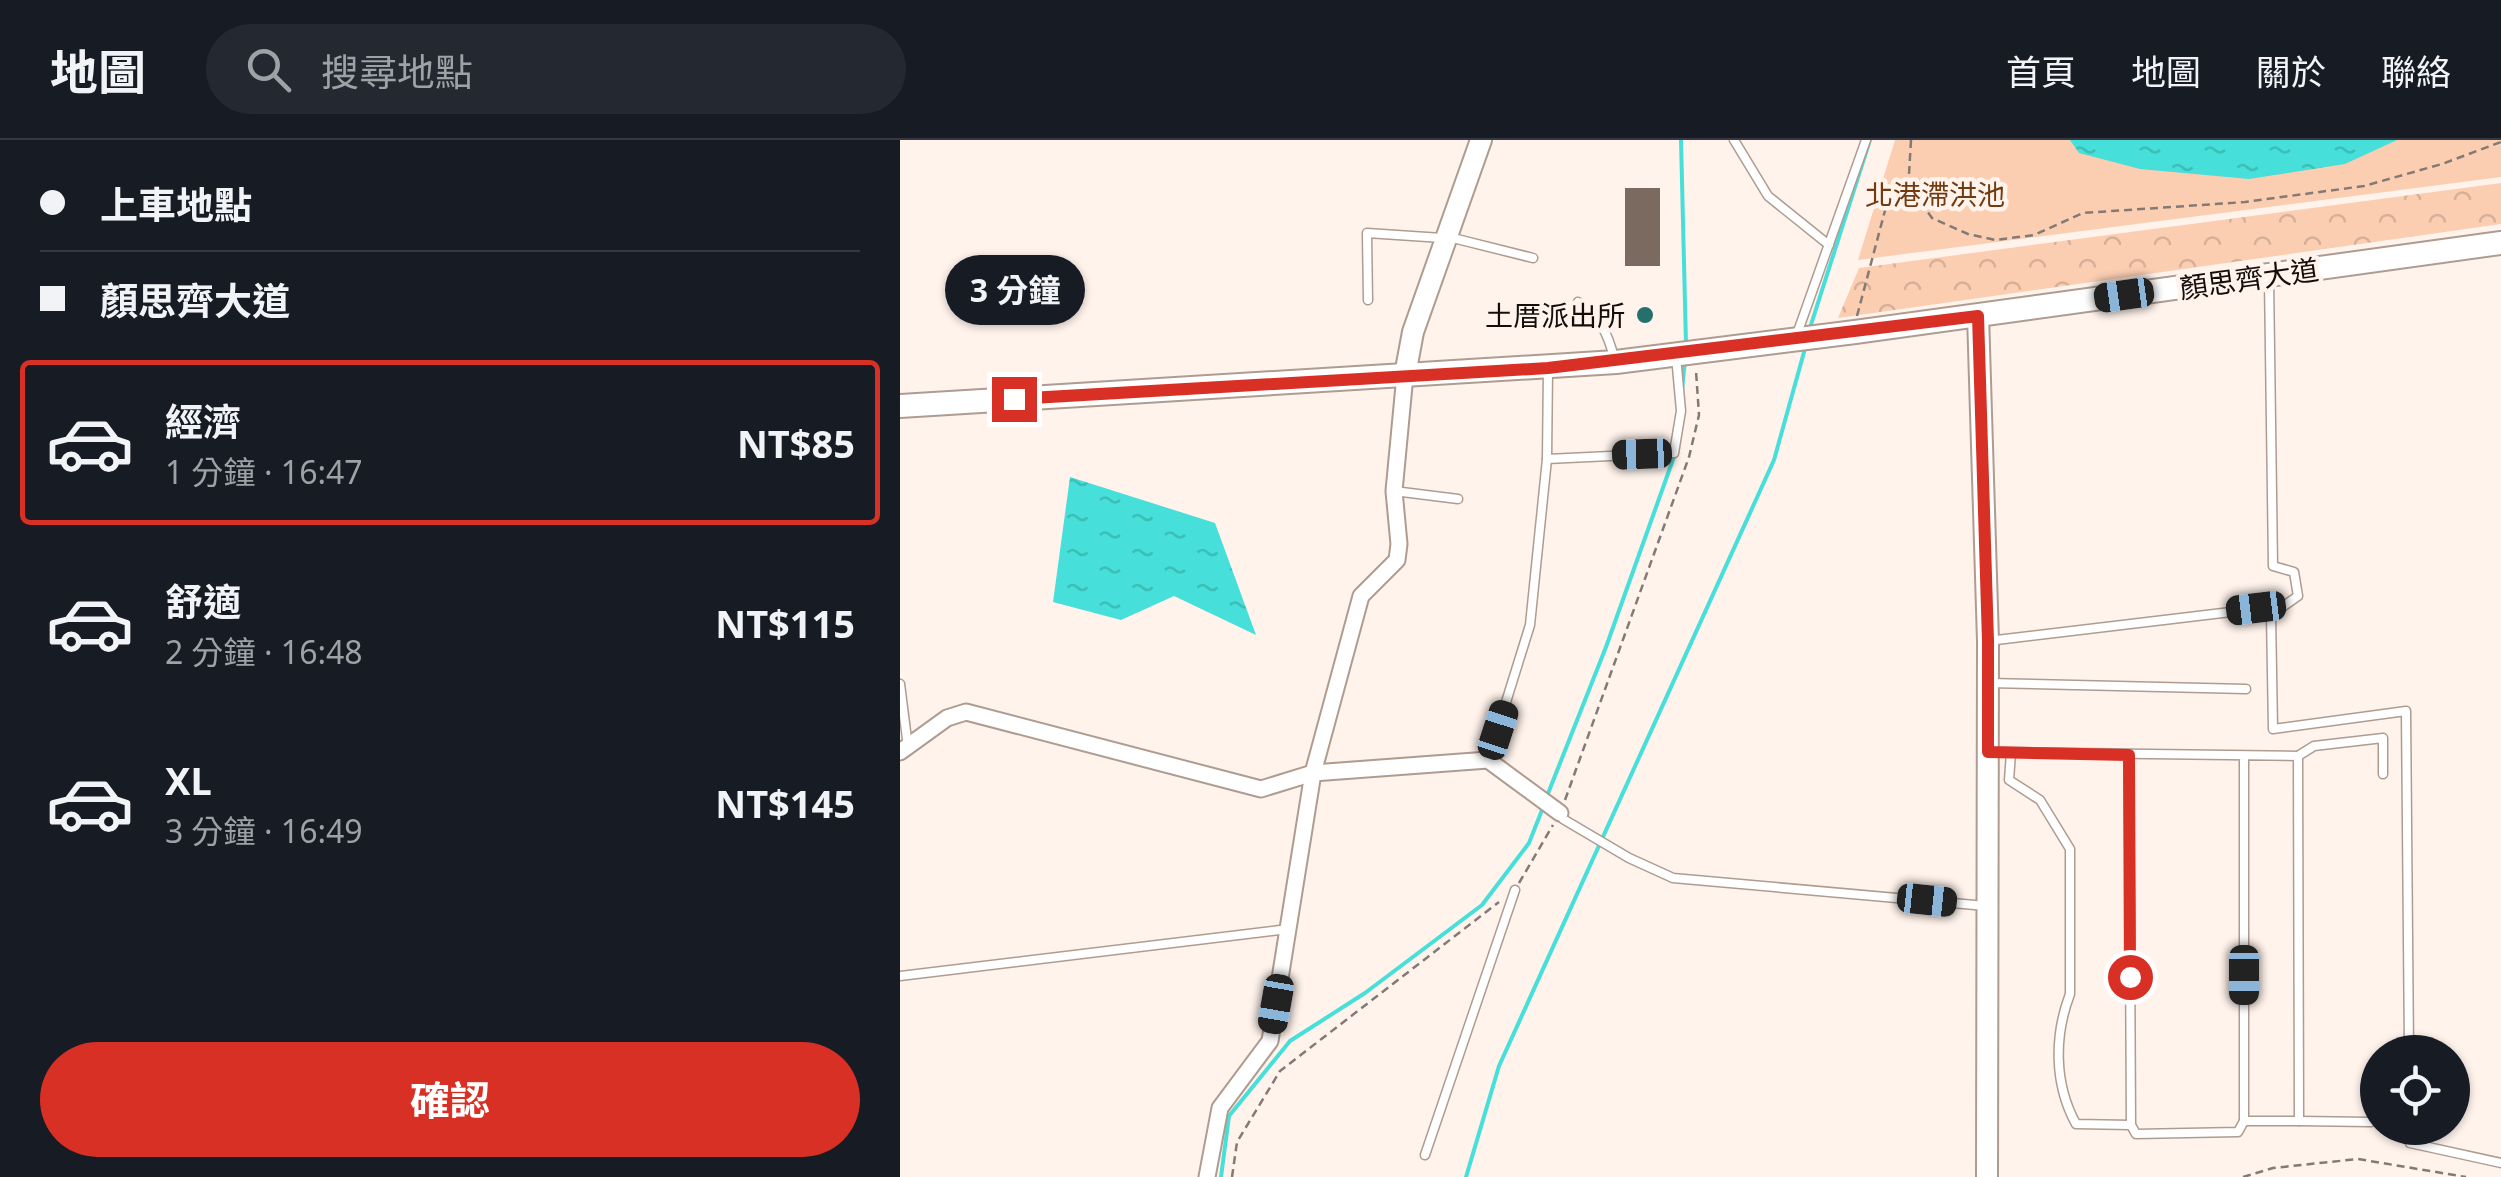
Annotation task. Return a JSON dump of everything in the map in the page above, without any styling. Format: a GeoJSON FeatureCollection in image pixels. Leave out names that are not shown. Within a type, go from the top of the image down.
{"type":"FeatureCollection","features":[{"type":"Feature","properties":{"kind":"main road","name":"顏思齊大道"},"geometry":{"type":"LineString","coordinates":[[900,406],[1616,362],[2501,243]]}},
{"type":"Feature","properties":{"kind":"street"},"geometry":{"type":"LineString","coordinates":[[1208,1177],[1220,1108],[1270,1041],[1312,773],[1361,596],[1396,560],[1399,544],[1394,491],[1413,332],[1481,140]]}},
{"type":"Feature","properties":{"kind":"street"},"geometry":{"type":"LineString","coordinates":[[1978,316],[1988,641],[1987,1177]]}},
{"type":"Feature","properties":{"kind":"street"},"geometry":{"type":"LineString","coordinates":[[904,750],[947,718],[966,712],[1261,789],[1312,773],[1488,760],[1560,813]]}},
{"type":"Feature","properties":{"kind":"lane"},"geometry":{"type":"LineString","coordinates":[[1734,140],[1768,196],[1828,244]]}},
{"type":"Feature","properties":{"kind":"lane"},"geometry":{"type":"LineString","coordinates":[[1807,337],[1828,244],[1866,140]]}},
{"type":"Feature","properties":{"kind":"lane"},"geometry":{"type":"LineString","coordinates":[[1368,300],[1366,233],[1446,239],[1532,258]]}},
{"type":"Feature","properties":{"kind":"lane"},"geometry":{"type":"LineString","coordinates":[[2269,275],[2272,566],[2294,572],[2298,596],[2271,615],[2273,729],[2406,711],[2409,1035]]}},
{"type":"Feature","properties":{"kind":"lane"},"geometry":{"type":"LineString","coordinates":[[1578,302],[1594,313],[1609,338],[1616,362]]}},
{"type":"Feature","properties":{"kind":"lane"},"geometry":{"type":"LineString","coordinates":[[1546,458],[1674,453],[1681,411],[1676,353]]}},
{"type":"Feature","properties":{"kind":"lane"},"geometry":{"type":"LineString","coordinates":[[1488,760],[1530,624],[1546,458],[1548,368]]}},
{"type":"Feature","properties":{"kind":"lane"},"geometry":{"type":"LineString","coordinates":[[1394,491],[1458,499]]}},
{"type":"Feature","properties":{"kind":"lane"},"geometry":{"type":"LineString","coordinates":[[1988,641],[2256,608]]}},
{"type":"Feature","properties":{"kind":"lane"},"geometry":{"type":"LineString","coordinates":[[1988,683],[2246,689]]}},
{"type":"Feature","properties":{"kind":"lane"},"geometry":{"type":"LineString","coordinates":[[900,684],[904,750]]}},
{"type":"Feature","properties":{"kind":"lane"},"geometry":{"type":"LineString","coordinates":[[1988,752],[2298,756],[2314,746],[2383,738],[2383,774]]}},
{"type":"Feature","properties":{"kind":"lane"},"geometry":{"type":"LineString","coordinates":[[2011,753],[2010,780],[2040,800],[2070,849],[2070,994],[2063,1014],[2058,1067],[2069,1110],[2076,1124],[2131,1124]]}},
{"type":"Feature","properties":{"kind":"lane"},"geometry":{"type":"LineString","coordinates":[[2129,755],[2131,1124],[2136,1134],[2238,1132],[2244,1121],[2244,756]]}},
{"type":"Feature","properties":{"kind":"lane"},"geometry":{"type":"LineString","coordinates":[[2298,756],[2299,1121]]}},
{"type":"Feature","properties":{"kind":"lane"},"geometry":{"type":"LineString","coordinates":[[1560,813],[1629,858],[1673,878],[1988,906]]}},
{"type":"Feature","properties":{"kind":"lane"},"geometry":{"type":"LineString","coordinates":[[1425,1154],[1515,890]]}},
{"type":"Feature","properties":{"kind":"lane"},"geometry":{"type":"LineString","coordinates":[[900,976],[1289,929]]}},
{"type":"Feature","properties":{"kind":"lane"},"geometry":{"type":"LineString","coordinates":[[2244,1121],[2360,1122]]}},
{"type":"Feature","properties":{"kind":"lane"},"geometry":{"type":"LineString","coordinates":[[2419,1145],[2501,1163]]}},
{"type":"Feature","properties":{"kind":"path"},"geometry":{"type":"LineString","coordinates":[[1911,140],[1910,174],[1915,194],[1932,218],[1968,234],[1995,240],[2034,235],[2084,213],[2245,202],[2364,186],[2501,142]]}},
{"type":"Feature","properties":{"kind":"path"},"geometry":{"type":"LineString","coordinates":[[1855,332],[1858,305],[1888,203],[1915,194]]}},
{"type":"Feature","properties":{"kind":"path"},"geometry":{"type":"LineString","coordinates":[[2243,1177],[2272,1168],[2358,1159],[2466,1177]]}},
{"type":"Feature","properties":{"kind":"green space","name":"北港滯洪池"},"geometry":{"type":"Polygon","coordinates":[[[1895,140],[2501,140],[2501,177],[1858,260],[1895,140]]]}},
{"type":"Feature","properties":{"kind":"green space"},"geometry":{"type":"Polygon","coordinates":[[[2501,183],[2501,224],[1838,318],[1859,268],[2501,183]]]}},
{"type":"Feature","properties":{"kind":"water"},"geometry":{"type":"Polygon","coordinates":[[[2070,140],[2397,140],[2345,164],[2249,179],[2140,169],[2079,153],[2070,140]]]}},
{"type":"Feature","properties":{"kind":"water"},"geometry":{"type":"Polygon","coordinates":[[[1070,477],[1215,523],[1256,635],[1174,596],[1121,620],[1053,602],[1070,477]]]}},
{"type":"Feature","properties":{"kind":"building"},"geometry":{"type":"Polygon","coordinates":[[[1625,188],[1660,188],[1660,266],[1625,266],[1625,188]]]}},
{"type":"Feature","properties":{"kind":"waterway"},"geometry":{"type":"LineString","coordinates":[[1681,140],[1686,345]]}},
{"type":"Feature","properties":{"kind":"waterway"},"geometry":{"type":"LineString","coordinates":[[1809,331],[1870,140]]}},
{"type":"Feature","properties":{"kind":"waterway"},"geometry":{"type":"LineString","coordinates":[[1466,1177],[1499,1066],[1774,460],[1806,345]]}},
{"type":"Feature","properties":{"kind":"waterway"},"geometry":{"type":"LineString","coordinates":[[1682,390],[1685,360]]}},
{"type":"Feature","properties":{"kind":"waterway"},"geometry":{"type":"LineString","coordinates":[[1547,796],[1606,647],[1675,454]]}},
{"type":"Feature","properties":{"kind":"waterway"},"geometry":{"type":"LineString","coordinates":[[1221,1177],[1229,1116],[1290,1041],[1365,993],[1482,905],[1529,843],[1544,805]]}},
{"type":"Feature","properties":{"kind":"place","name":"土厝派出所"},"geometry":{"type":"Point","coordinates":[1645,315]}},
{"type":"Feature","properties":{"kind":"route"},"geometry":{"type":"LineString","coordinates":[[1014,399],[1548,368],[1978,316],[1988,752],[2129,755],[2130,977]]}}]}
